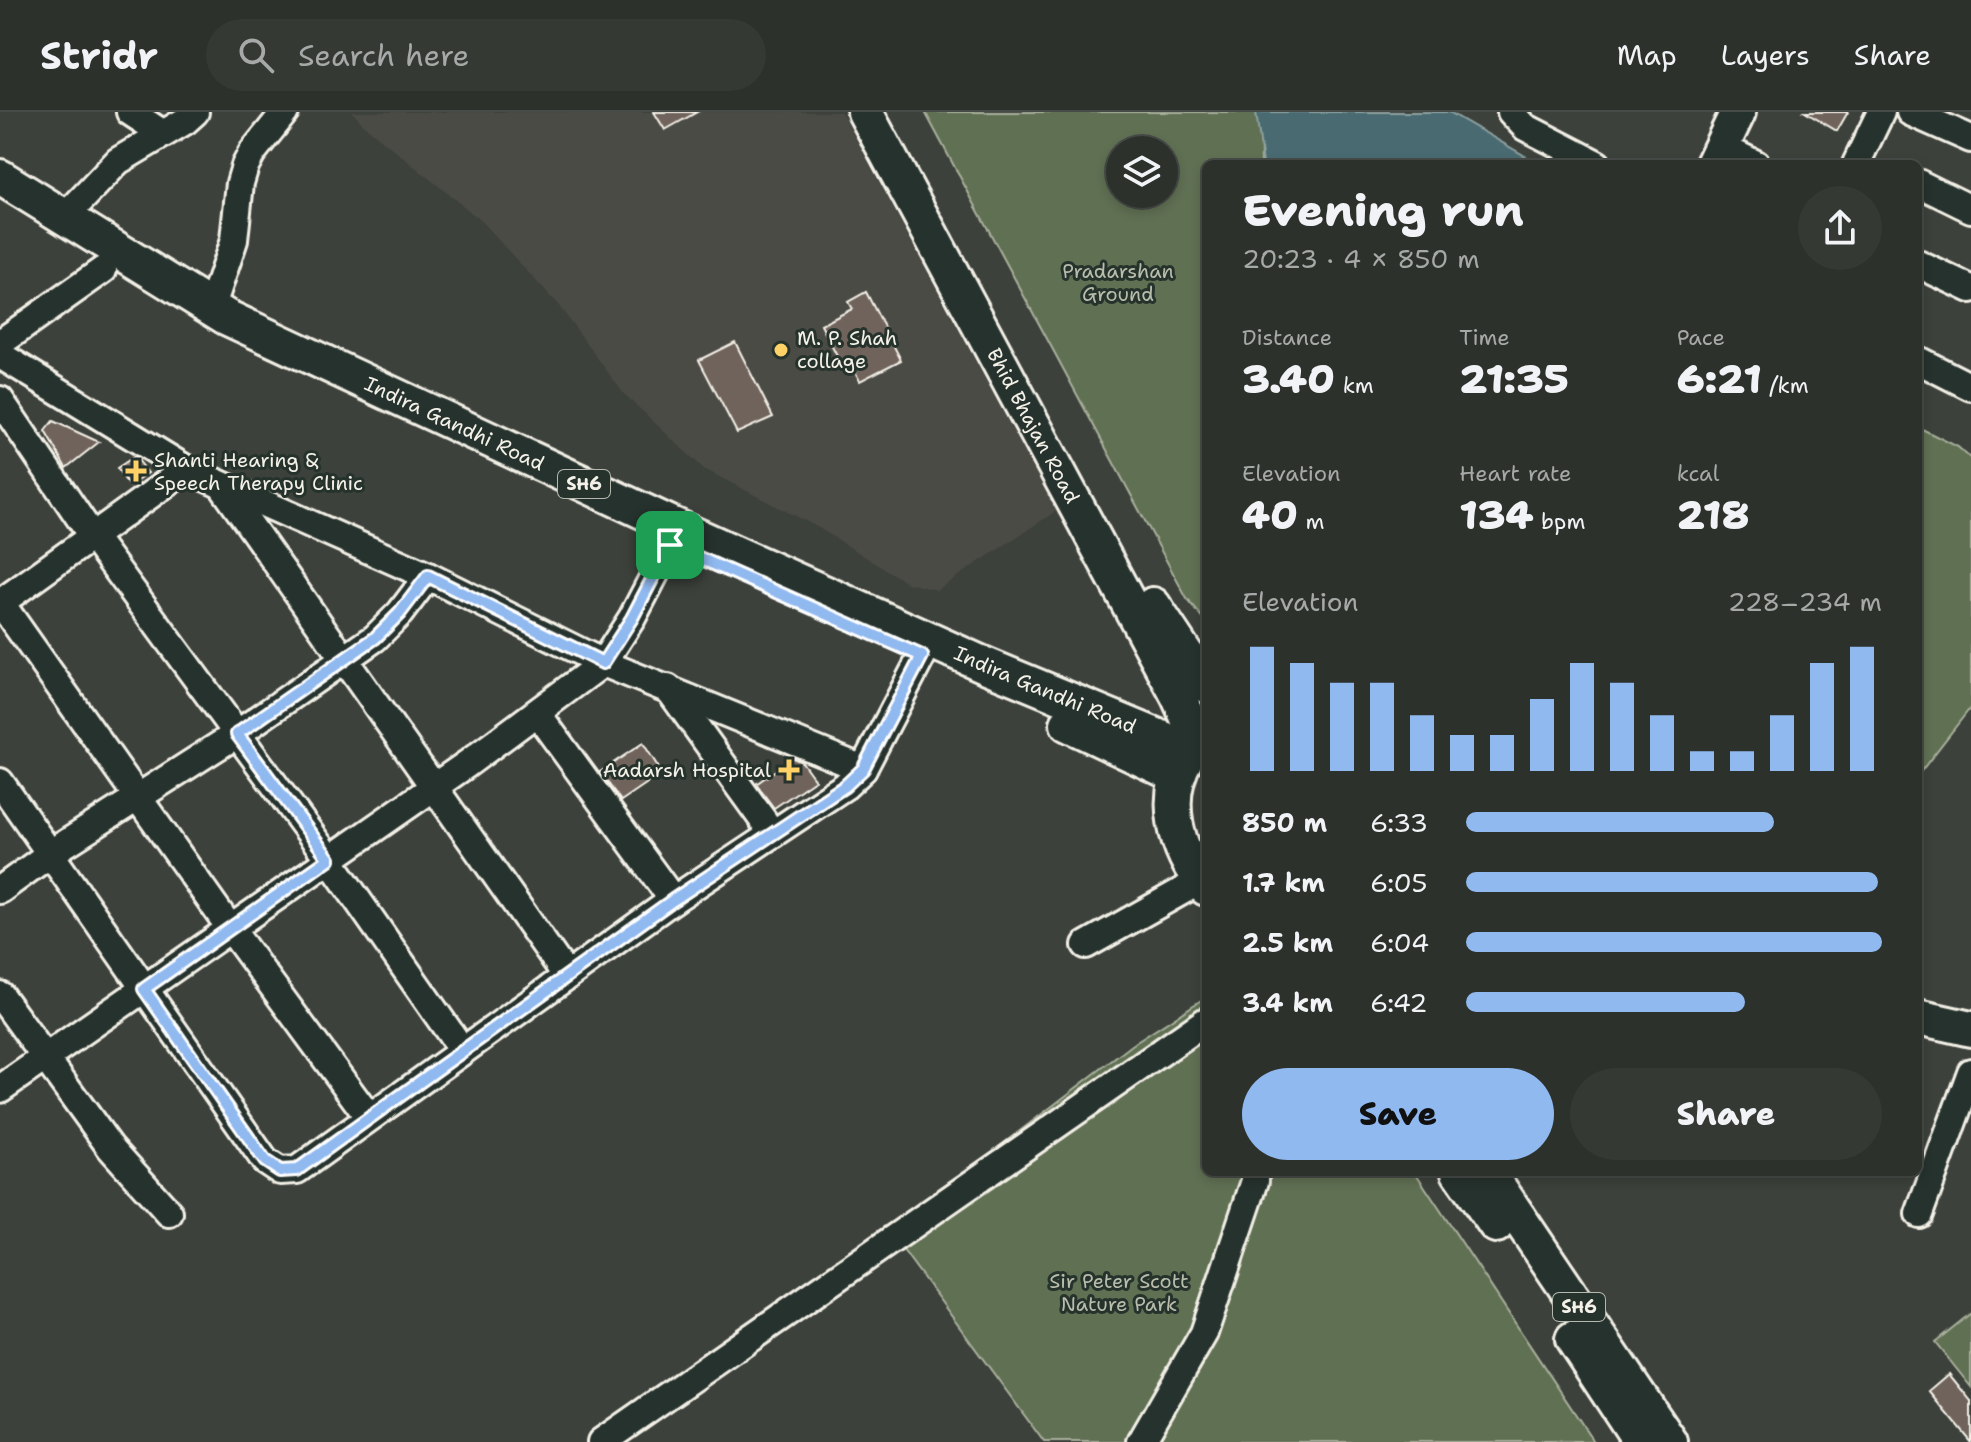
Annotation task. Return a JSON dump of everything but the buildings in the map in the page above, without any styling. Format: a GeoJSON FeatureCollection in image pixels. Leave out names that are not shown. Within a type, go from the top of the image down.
{"type":"FeatureCollection","features":[{"type":"Feature","properties":{"kind":"main road","name":"Bhid Bhajan Road"},"geometry":{"type":"LineString","coordinates":[[865,112],[1179,697],[1193,752]]}},
{"type":"Feature","properties":{"kind":"main road","name":"Bhid Bhajan Road"},"geometry":{"type":"LineString","coordinates":[[886,112],[1148,597],[1202,679]]}},
{"type":"Feature","properties":{"kind":"main road"},"geometry":{"type":"LineString","coordinates":[[1717,156],[1738,112]]}},
{"type":"Feature","properties":{"kind":"main road","name":"Indira Gandhi Road"},"geometry":{"type":"LineString","coordinates":[[0,177],[211,309],[922,656],[1193,752]]}},
{"type":"Feature","properties":{"kind":"main road","name":"Indira Gandhi Road"},"geometry":{"type":"LineString","coordinates":[[0,203],[169,309],[265,358],[675,536],[1193,752]]}},
{"type":"Feature","properties":{"kind":"main road"},"geometry":{"type":"LineString","coordinates":[[1193,752],[1172,798],[1174,823],[1188,859],[1202,883]]}},
{"type":"Feature","properties":{"kind":"main road"},"geometry":{"type":"LineString","coordinates":[[1922,1018],[1971,1029]]}},
{"type":"Feature","properties":{"kind":"main road"},"geometry":{"type":"LineString","coordinates":[[1922,1042],[1971,1051]]}},
{"type":"Feature","properties":{"kind":"main road","name":"SH6"},"geometry":{"type":"LineString","coordinates":[[1462,1176],[1641,1442]]}},
{"type":"Feature","properties":{"kind":"main road","name":"SH6"},"geometry":{"type":"LineString","coordinates":[[1491,1176],[1670,1442]]}},
{"type":"Feature","properties":{"kind":"street"},"geometry":{"type":"LineString","coordinates":[[130,112],[162,133]]}},
{"type":"Feature","properties":{"kind":"street"},"geometry":{"type":"LineString","coordinates":[[64,218],[118,161],[195,112]]}},
{"type":"Feature","properties":{"kind":"street"},"geometry":{"type":"LineString","coordinates":[[211,309],[234,240],[240,183],[245,166],[285,112]]}},
{"type":"Feature","properties":{"kind":"street"},"geometry":{"type":"LineString","coordinates":[[1511,112],[1525,127],[1589,160]]}},
{"type":"Feature","properties":{"kind":"street"},"geometry":{"type":"LineString","coordinates":[[1866,160],[1881,112]]}},
{"type":"Feature","properties":{"kind":"street"},"geometry":{"type":"LineString","coordinates":[[1910,112],[1971,139]]}},
{"type":"Feature","properties":{"kind":"street"},"geometry":{"type":"LineString","coordinates":[[1922,185],[1971,209]]}},
{"type":"Feature","properties":{"kind":"street"},"geometry":{"type":"LineString","coordinates":[[1922,266],[1971,289]]}},
{"type":"Feature","properties":{"kind":"street"},"geometry":{"type":"LineString","coordinates":[[0,343],[103,270]]}},
{"type":"Feature","properties":{"kind":"street"},"geometry":{"type":"LineString","coordinates":[[0,355],[186,469],[428,576],[603,663],[863,769]]}},
{"type":"Feature","properties":{"kind":"street"},"geometry":{"type":"LineString","coordinates":[[1922,362],[1971,387]]}},
{"type":"Feature","properties":{"kind":"street"},"geometry":{"type":"LineString","coordinates":[[0,400],[92,536],[329,859],[462,1050]]}},
{"type":"Feature","properties":{"kind":"street"},"geometry":{"type":"LineString","coordinates":[[186,469],[0,602],[230,928],[368,1116]]}},
{"type":"Feature","properties":{"kind":"street"},"geometry":{"type":"LineString","coordinates":[[222,486],[566,975]]}},
{"type":"Feature","properties":{"kind":"street"},"geometry":{"type":"LineString","coordinates":[[0,1089],[432,788],[603,663],[632,618],[675,536]]}},
{"type":"Feature","properties":{"kind":"street"},"geometry":{"type":"LineString","coordinates":[[0,890],[51,853],[237,734],[375,638],[400,613],[428,576]]}},
{"type":"Feature","properties":{"kind":"street"},"geometry":{"type":"LineString","coordinates":[[0,782],[265,1161],[280,1171],[297,1170],[368,1116],[673,900],[845,786],[863,769],[922,656]]}},
{"type":"Feature","properties":{"kind":"street"},"geometry":{"type":"LineString","coordinates":[[668,688],[773,834]]}},
{"type":"Feature","properties":{"kind":"street"},"geometry":{"type":"LineString","coordinates":[[537,713],[673,900]]}},
{"type":"Feature","properties":{"kind":"street"},"geometry":{"type":"LineString","coordinates":[[1086,945],[1202,886]]}},
{"type":"Feature","properties":{"kind":"street"},"geometry":{"type":"LineString","coordinates":[[0,995],[110,1147],[169,1213]]}},
{"type":"Feature","properties":{"kind":"street"},"geometry":{"type":"LineString","coordinates":[[601,1442],[1202,1024]]}},
{"type":"Feature","properties":{"kind":"street"},"geometry":{"type":"LineString","coordinates":[[1919,1214],[1971,1072]]}},
{"type":"Feature","properties":{"kind":"street"},"geometry":{"type":"LineString","coordinates":[[1141,1442],[1204,1333],[1255,1176]]}},
{"type":"Feature","properties":{"kind":"shaded area","name":"M. P. Shah collage"},"geometry":{"type":"Polygon","coordinates":[[[352,112],[841,112],[1056,511],[937,590],[907,583],[819,528],[704,469],[624,394],[559,306],[479,219],[367,128],[352,112]]]}},
{"type":"Feature","properties":{"kind":"green space","name":"Pradarshan Ground"},"geometry":{"type":"Polygon","coordinates":[[[925,112],[1260,112],[1261,160],[1202,160],[1202,617],[1187,599],[925,112]]]}},
{"type":"Feature","properties":{"kind":"green space"},"geometry":{"type":"Polygon","coordinates":[[[1922,429],[1958,447],[1971,459],[1971,707],[1922,770],[1922,429]]]}},
{"type":"Feature","properties":{"kind":"green space","name":"Sir Peter Scott Nature Park"},"geometry":{"type":"Polygon","coordinates":[[[1202,1000],[1202,1176],[1418,1176],[1594,1442],[1044,1442],[889,1231],[1132,1045],[1202,1000]]]}},
{"type":"Feature","properties":{"kind":"green space"},"geometry":{"type":"Polygon","coordinates":[[[1971,1313],[1971,1387],[1935,1342],[1971,1313]]]}},
{"type":"Feature","properties":{"kind":"water"},"geometry":{"type":"Polygon","coordinates":[[[1256,112],[1449,112],[1532,160],[1262,160],[1256,112]]]}},
{"type":"Feature","properties":{"kind":"place","name":"M. P. Shah collage"},"geometry":{"type":"Point","coordinates":[781,350]}},
{"type":"Feature","properties":{"kind":"place","name":"Shanti Hearing & Speech Therapy Clinic"},"geometry":{"type":"Point","coordinates":[136,471]}},
{"type":"Feature","properties":{"kind":"place","name":"Aadarsh Hospital"},"geometry":{"type":"Point","coordinates":[789,770]}},
{"type":"Feature","properties":{"kind":"route"},"geometry":{"type":"LineString","coordinates":[[670,545],[922,656],[863,769],[845,786],[566,975],[297,1170],[280,1171],[265,1161],[144,989],[329,859],[237,734],[375,638],[400,613],[428,576],[603,663],[619,641],[670,545]]}}]}
